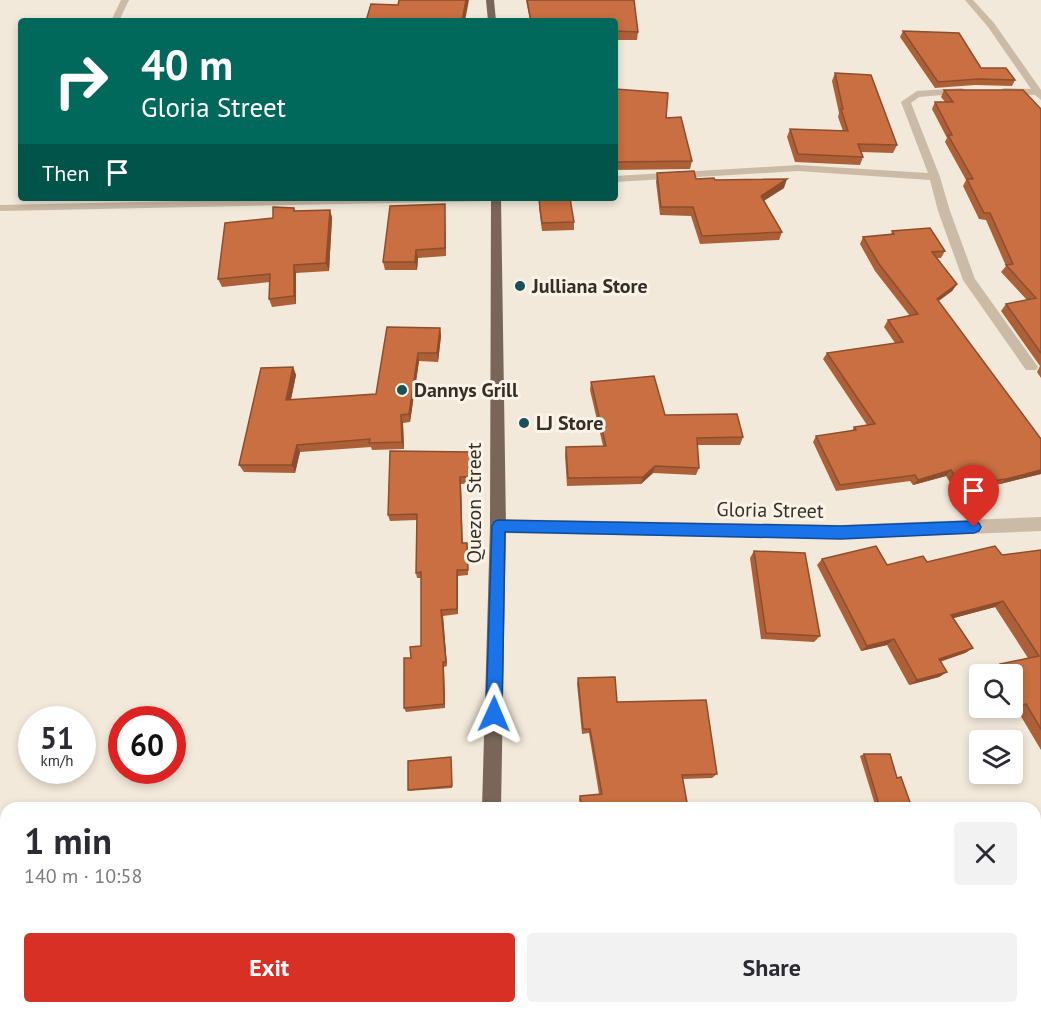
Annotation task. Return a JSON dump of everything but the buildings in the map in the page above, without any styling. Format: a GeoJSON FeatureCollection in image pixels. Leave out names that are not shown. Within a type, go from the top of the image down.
{"type":"FeatureCollection","features":[{"type":"Feature","properties":{"kind":"main road"},"geometry":{"type":"LineString","coordinates":[[490,0],[492,18]]}},
{"type":"Feature","properties":{"kind":"main road","name":"Quezon Street"},"geometry":{"type":"LineString","coordinates":[[492,802],[498,526],[496,201]]}},
{"type":"Feature","properties":{"kind":"street"},"geometry":{"type":"LineString","coordinates":[[116,18],[125,0]]}},
{"type":"Feature","properties":{"kind":"street"},"geometry":{"type":"LineString","coordinates":[[969,0],[992,25],[1039,94]]}},
{"type":"Feature","properties":{"kind":"street"},"geometry":{"type":"LineString","coordinates":[[975,90],[917,94],[906,102],[935,177],[944,211],[969,280],[1031,367]]}},
{"type":"Feature","properties":{"kind":"street"},"geometry":{"type":"LineString","coordinates":[[996,91],[1039,94]]}},
{"type":"Feature","properties":{"kind":"street"},"geometry":{"type":"LineString","coordinates":[[618,179],[798,168],[935,177]]}},
{"type":"Feature","properties":{"kind":"street"},"geometry":{"type":"LineString","coordinates":[[29,209],[33,201]]}},
{"type":"Feature","properties":{"kind":"street"},"geometry":{"type":"LineString","coordinates":[[0,208],[365,201]]}},
{"type":"Feature","properties":{"kind":"street","name":"Gloria Street"},"geometry":{"type":"LineString","coordinates":[[498,526],[841,532],[1041,524]]}},
{"type":"Feature","properties":{"kind":"place","name":"Julliana Store"},"geometry":{"type":"Point","coordinates":[520,286]}},
{"type":"Feature","properties":{"kind":"place","name":"Dannys Grill"},"geometry":{"type":"Point","coordinates":[402,390]}},
{"type":"Feature","properties":{"kind":"place","name":"LJ Store"},"geometry":{"type":"Point","coordinates":[524,423]}},
{"type":"Feature","properties":{"kind":"route"},"geometry":{"type":"LineString","coordinates":[[494,714],[498,526],[841,532],[974,527]]}}]}
